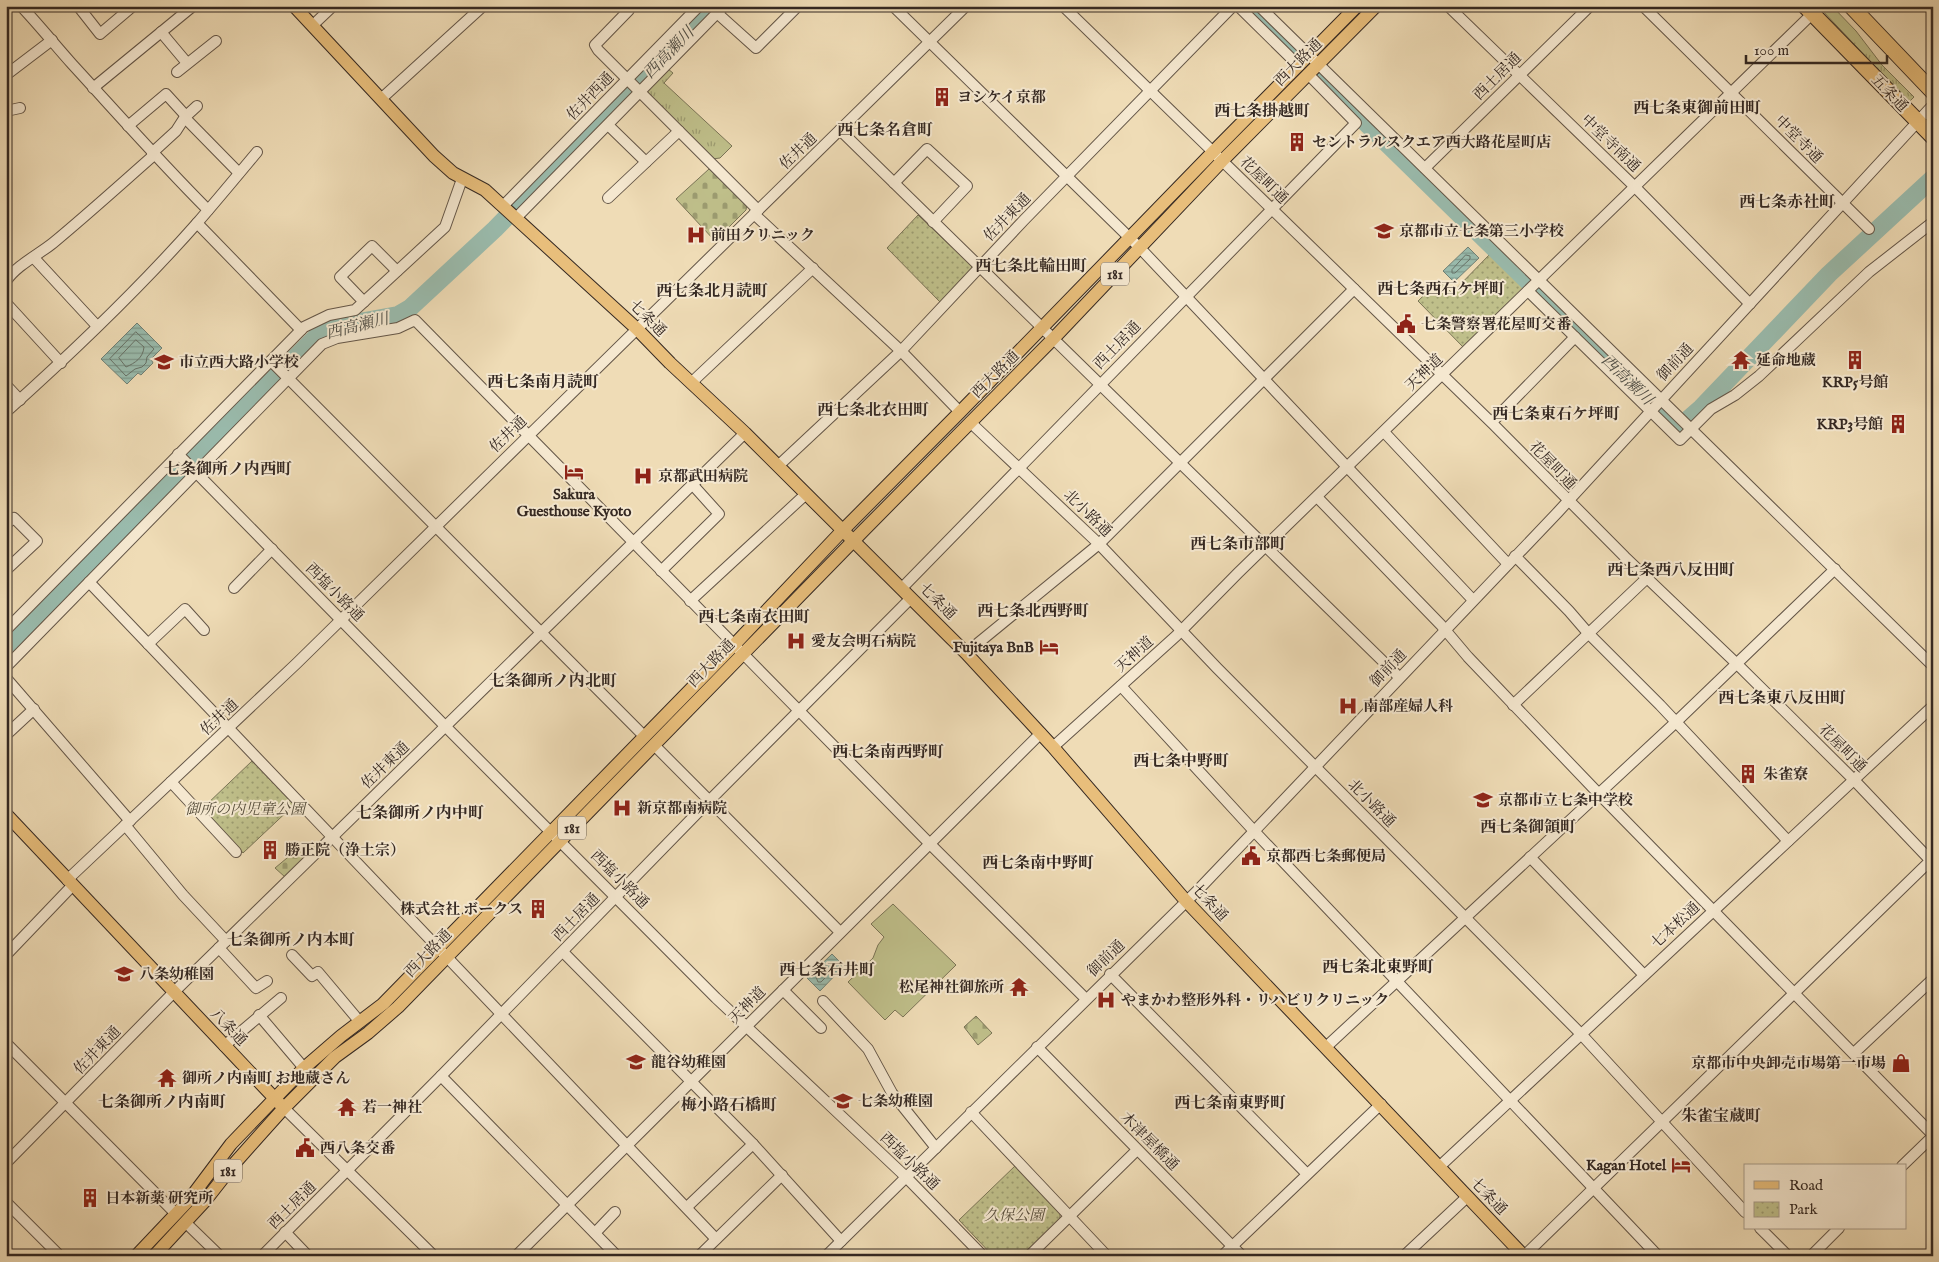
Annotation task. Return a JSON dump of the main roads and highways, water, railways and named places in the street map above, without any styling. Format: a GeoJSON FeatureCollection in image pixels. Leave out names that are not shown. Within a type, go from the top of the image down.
{"type":"FeatureCollection","features":[{"type":"Feature","properties":{"kind":"highway","name":"五条通"},"geometry":{"type":"LineString","coordinates":[[1851,6],[1933,92]]}},
{"type":"Feature","properties":{"kind":"highway","name":"五条通"},"geometry":{"type":"LineString","coordinates":[[1809,10],[1933,137]]}},
{"type":"Feature","properties":{"kind":"main road","name":"七条通"},"geometry":{"type":"LineString","coordinates":[[294,6],[434,156],[453,173],[485,190],[637,329],[912,598],[1041,733],[1120,822],[1186,901],[1524,1256]]}},
{"type":"Feature","properties":{"kind":"main road","name":"西大路通"},"geometry":{"type":"LineString","coordinates":[[279,1103],[383,1020],[443,952],[555,836],[738,650],[854,540],[1053,339],[1222,161],[1314,60],[1357,6]]}},
{"type":"Feature","properties":{"kind":"main road","name":"西大路通"},"geometry":{"type":"LineString","coordinates":[[1314,60],[1376,6]]}},
{"type":"Feature","properties":{"kind":"main road","name":"西大路通"},"geometry":{"type":"LineString","coordinates":[[738,650],[843,530],[1213,152],[1304,71]]}},
{"type":"Feature","properties":{"kind":"main road","name":"八条通"},"geometry":{"type":"LineString","coordinates":[[6,814],[279,1103]]}},
{"type":"Feature","properties":{"kind":"main road","name":"西大路通"},"geometry":{"type":"LineString","coordinates":[[136,1256],[181,1218],[205,1201],[304,1068],[443,952]]}},
{"type":"Feature","properties":{"kind":"main road","name":"西大路通"},"geometry":{"type":"LineString","coordinates":[[154,1256],[181,1218]]}},
{"type":"Feature","properties":{"kind":"water"},"geometry":{"type":"Polygon","coordinates":[[[1468,247],[1479,258],[1454,282],[1443,271],[1468,247]]]}},
{"type":"Feature","properties":{"kind":"water"},"geometry":{"type":"Polygon","coordinates":[[[137,323],[162,348],[151,359],[153,363],[141,375],[138,373],[127,384],[101,359],[137,323]]]}},
{"type":"Feature","properties":{"kind":"water"},"geometry":{"type":"Polygon","coordinates":[[[832,954],[844,966],[820,991],[807,978],[832,954]]]}},
{"type":"Feature","properties":{"kind":"waterway","name":"西高瀬川"},"geometry":{"type":"LineString","coordinates":[[6,651],[202,450],[320,333],[348,324],[398,315],[410,308],[495,229],[712,6]]}},
{"type":"Feature","properties":{"kind":"waterway","name":"西高瀬川"},"geometry":{"type":"LineString","coordinates":[[1248,6],[1293,52]]}},
{"type":"Feature","properties":{"kind":"waterway","name":"西高瀬川"},"geometry":{"type":"LineString","coordinates":[[1322,80],[1678,428],[1701,408],[1829,274],[1933,178]]}},
{"type":"Feature","properties":{"kind":"place","name":"ヨシケイ京都"},"geometry":{"type":"Point","coordinates":[942,97]}},
{"type":"Feature","properties":{"kind":"place","name":"セントラルスクエア西大路花屋町店"},"geometry":{"type":"Point","coordinates":[1297,142]}},
{"type":"Feature","properties":{"kind":"place","name":"京都市立七条第三小学校"},"geometry":{"type":"Point","coordinates":[1384,231]}},
{"type":"Feature","properties":{"kind":"place","name":"前田クリニック"},"geometry":{"type":"Point","coordinates":[696,235]}},
{"type":"Feature","properties":{"kind":"place","name":"七条警察署花屋町交番"},"geometry":{"type":"Point","coordinates":[1406,324]}},
{"type":"Feature","properties":{"kind":"place","name":"延命地蔵"},"geometry":{"type":"Point","coordinates":[1741,360]}},
{"type":"Feature","properties":{"kind":"place","name":"KRP5号館"},"geometry":{"type":"Point","coordinates":[1855,360]}},
{"type":"Feature","properties":{"kind":"place","name":"市立西大路小学校"},"geometry":{"type":"Point","coordinates":[164,362]}},
{"type":"Feature","properties":{"kind":"place","name":"KRP3号館"},"geometry":{"type":"Point","coordinates":[1898,424]}},
{"type":"Feature","properties":{"kind":"place","name":"Sakura Guesthouse Kyoto"},"geometry":{"type":"Point","coordinates":[574,472]}},
{"type":"Feature","properties":{"kind":"place","name":"京都武田病院"},"geometry":{"type":"Point","coordinates":[643,476]}},
{"type":"Feature","properties":{"kind":"place","name":"愛友会明石病院"},"geometry":{"type":"Point","coordinates":[796,641]}},
{"type":"Feature","properties":{"kind":"place","name":"Fujitaya BnB"},"geometry":{"type":"Point","coordinates":[1049,647]}},
{"type":"Feature","properties":{"kind":"place","name":"南部産婦人科"},"geometry":{"type":"Point","coordinates":[1348,706]}},
{"type":"Feature","properties":{"kind":"place","name":"朱雀寮"},"geometry":{"type":"Point","coordinates":[1748,774]}},
{"type":"Feature","properties":{"kind":"place","name":"京都市立七条中学校"},"geometry":{"type":"Point","coordinates":[1483,800]}},
{"type":"Feature","properties":{"kind":"place","name":"新京都南病院"},"geometry":{"type":"Point","coordinates":[622,808]}},
{"type":"Feature","properties":{"kind":"place","name":"勝正院（浄土宗）"},"geometry":{"type":"Point","coordinates":[270,850]}},
{"type":"Feature","properties":{"kind":"place","name":"京都西七条郵便局"},"geometry":{"type":"Point","coordinates":[1251,856]}},
{"type":"Feature","properties":{"kind":"place","name":"株式会社 ボークス"},"geometry":{"type":"Point","coordinates":[538,909]}},
{"type":"Feature","properties":{"kind":"place","name":"八条幼稚園"},"geometry":{"type":"Point","coordinates":[124,974]}},
{"type":"Feature","properties":{"kind":"place","name":"松尾神社御旅所"},"geometry":{"type":"Point","coordinates":[1019,987]}},
{"type":"Feature","properties":{"kind":"place","name":"やまかわ整形外科・リハビリクリニック"},"geometry":{"type":"Point","coordinates":[1106,1000]}},
{"type":"Feature","properties":{"kind":"place","name":"龍谷幼稚園"},"geometry":{"type":"Point","coordinates":[636,1062]}},
{"type":"Feature","properties":{"kind":"place","name":"京都市中央卸売市場第一市場"},"geometry":{"type":"Point","coordinates":[1901,1063]}},
{"type":"Feature","properties":{"kind":"place","name":"御所ノ内南町 お地蔵さん"},"geometry":{"type":"Point","coordinates":[167,1078]}},
{"type":"Feature","properties":{"kind":"place","name":"七条幼稚園"},"geometry":{"type":"Point","coordinates":[843,1101]}},
{"type":"Feature","properties":{"kind":"place","name":"若一神社"},"geometry":{"type":"Point","coordinates":[347,1107]}},
{"type":"Feature","properties":{"kind":"place","name":"西八条交番"},"geometry":{"type":"Point","coordinates":[305,1148]}},
{"type":"Feature","properties":{"kind":"place","name":"Kagan Hotel"},"geometry":{"type":"Point","coordinates":[1681,1165]}},
{"type":"Feature","properties":{"kind":"place","name":"日本新薬 研究所"},"geometry":{"type":"Point","coordinates":[90,1198]}},
{"type":"Feature","properties":{"kind":"district","name":"西七条東御前田町"},"geometry":{"type":"Point","coordinates":[1697,107]}},
{"type":"Feature","properties":{"kind":"district","name":"西七条掛越町"},"geometry":{"type":"Point","coordinates":[1262,110]}},
{"type":"Feature","properties":{"kind":"district","name":"西七条名倉町"},"geometry":{"type":"Point","coordinates":[885,129]}},
{"type":"Feature","properties":{"kind":"district","name":"西七条赤社町"},"geometry":{"type":"Point","coordinates":[1787,201]}},
{"type":"Feature","properties":{"kind":"district","name":"西七条比輪田町"},"geometry":{"type":"Point","coordinates":[1031,265]}},
{"type":"Feature","properties":{"kind":"district","name":"西七条西石ケ坪町"},"geometry":{"type":"Point","coordinates":[1441,288]}},
{"type":"Feature","properties":{"kind":"district","name":"西七条北月読町"},"geometry":{"type":"Point","coordinates":[712,290]}},
{"type":"Feature","properties":{"kind":"district","name":"西七条南月読町"},"geometry":{"type":"Point","coordinates":[543,381]}},
{"type":"Feature","properties":{"kind":"district","name":"西七条北衣田町"},"geometry":{"type":"Point","coordinates":[873,409]}},
{"type":"Feature","properties":{"kind":"district","name":"西七条東石ケ坪町"},"geometry":{"type":"Point","coordinates":[1556,413]}},
{"type":"Feature","properties":{"kind":"district","name":"七条御所ノ内西町"},"geometry":{"type":"Point","coordinates":[228,468]}},
{"type":"Feature","properties":{"kind":"district","name":"西七条市部町"},"geometry":{"type":"Point","coordinates":[1238,543]}},
{"type":"Feature","properties":{"kind":"district","name":"西七条西八反田町"},"geometry":{"type":"Point","coordinates":[1671,569]}},
{"type":"Feature","properties":{"kind":"district","name":"西七条北西野町"},"geometry":{"type":"Point","coordinates":[1033,610]}},
{"type":"Feature","properties":{"kind":"district","name":"西七条南衣田町"},"geometry":{"type":"Point","coordinates":[754,616]}},
{"type":"Feature","properties":{"kind":"district","name":"七条御所ノ内北町"},"geometry":{"type":"Point","coordinates":[553,680]}},
{"type":"Feature","properties":{"kind":"district","name":"西七条東八反田町"},"geometry":{"type":"Point","coordinates":[1782,697]}},
{"type":"Feature","properties":{"kind":"district","name":"西七条南西野町"},"geometry":{"type":"Point","coordinates":[888,751]}},
{"type":"Feature","properties":{"kind":"district","name":"西七条中野町"},"geometry":{"type":"Point","coordinates":[1181,760]}},
{"type":"Feature","properties":{"kind":"district","name":"七条御所ノ内中町"},"geometry":{"type":"Point","coordinates":[420,812]}},
{"type":"Feature","properties":{"kind":"district","name":"西七条御領町"},"geometry":{"type":"Point","coordinates":[1528,826]}},
{"type":"Feature","properties":{"kind":"district","name":"西七条南中野町"},"geometry":{"type":"Point","coordinates":[1038,862]}},
{"type":"Feature","properties":{"kind":"district","name":"七条御所ノ内本町"},"geometry":{"type":"Point","coordinates":[291,939]}},
{"type":"Feature","properties":{"kind":"district","name":"西七条北東野町"},"geometry":{"type":"Point","coordinates":[1378,966]}},
{"type":"Feature","properties":{"kind":"district","name":"西七条石井町"},"geometry":{"type":"Point","coordinates":[827,969]}},
{"type":"Feature","properties":{"kind":"district","name":"七条御所ノ内南町"},"geometry":{"type":"Point","coordinates":[162,1101]}},
{"type":"Feature","properties":{"kind":"district","name":"西七条南東野町"},"geometry":{"type":"Point","coordinates":[1230,1102]}},
{"type":"Feature","properties":{"kind":"district","name":"梅小路石橋町"},"geometry":{"type":"Point","coordinates":[729,1104]}},
{"type":"Feature","properties":{"kind":"district","name":"朱雀宝蔵町"},"geometry":{"type":"Point","coordinates":[1721,1115]}},
{"type":"Feature","properties":{"kind":"park label","name":"御所の内児童公園"},"geometry":{"type":"Point","coordinates":[245,809]}},
{"type":"Feature","properties":{"kind":"park label","name":"久保公園"},"geometry":{"type":"Point","coordinates":[1014,1215]}}]}
